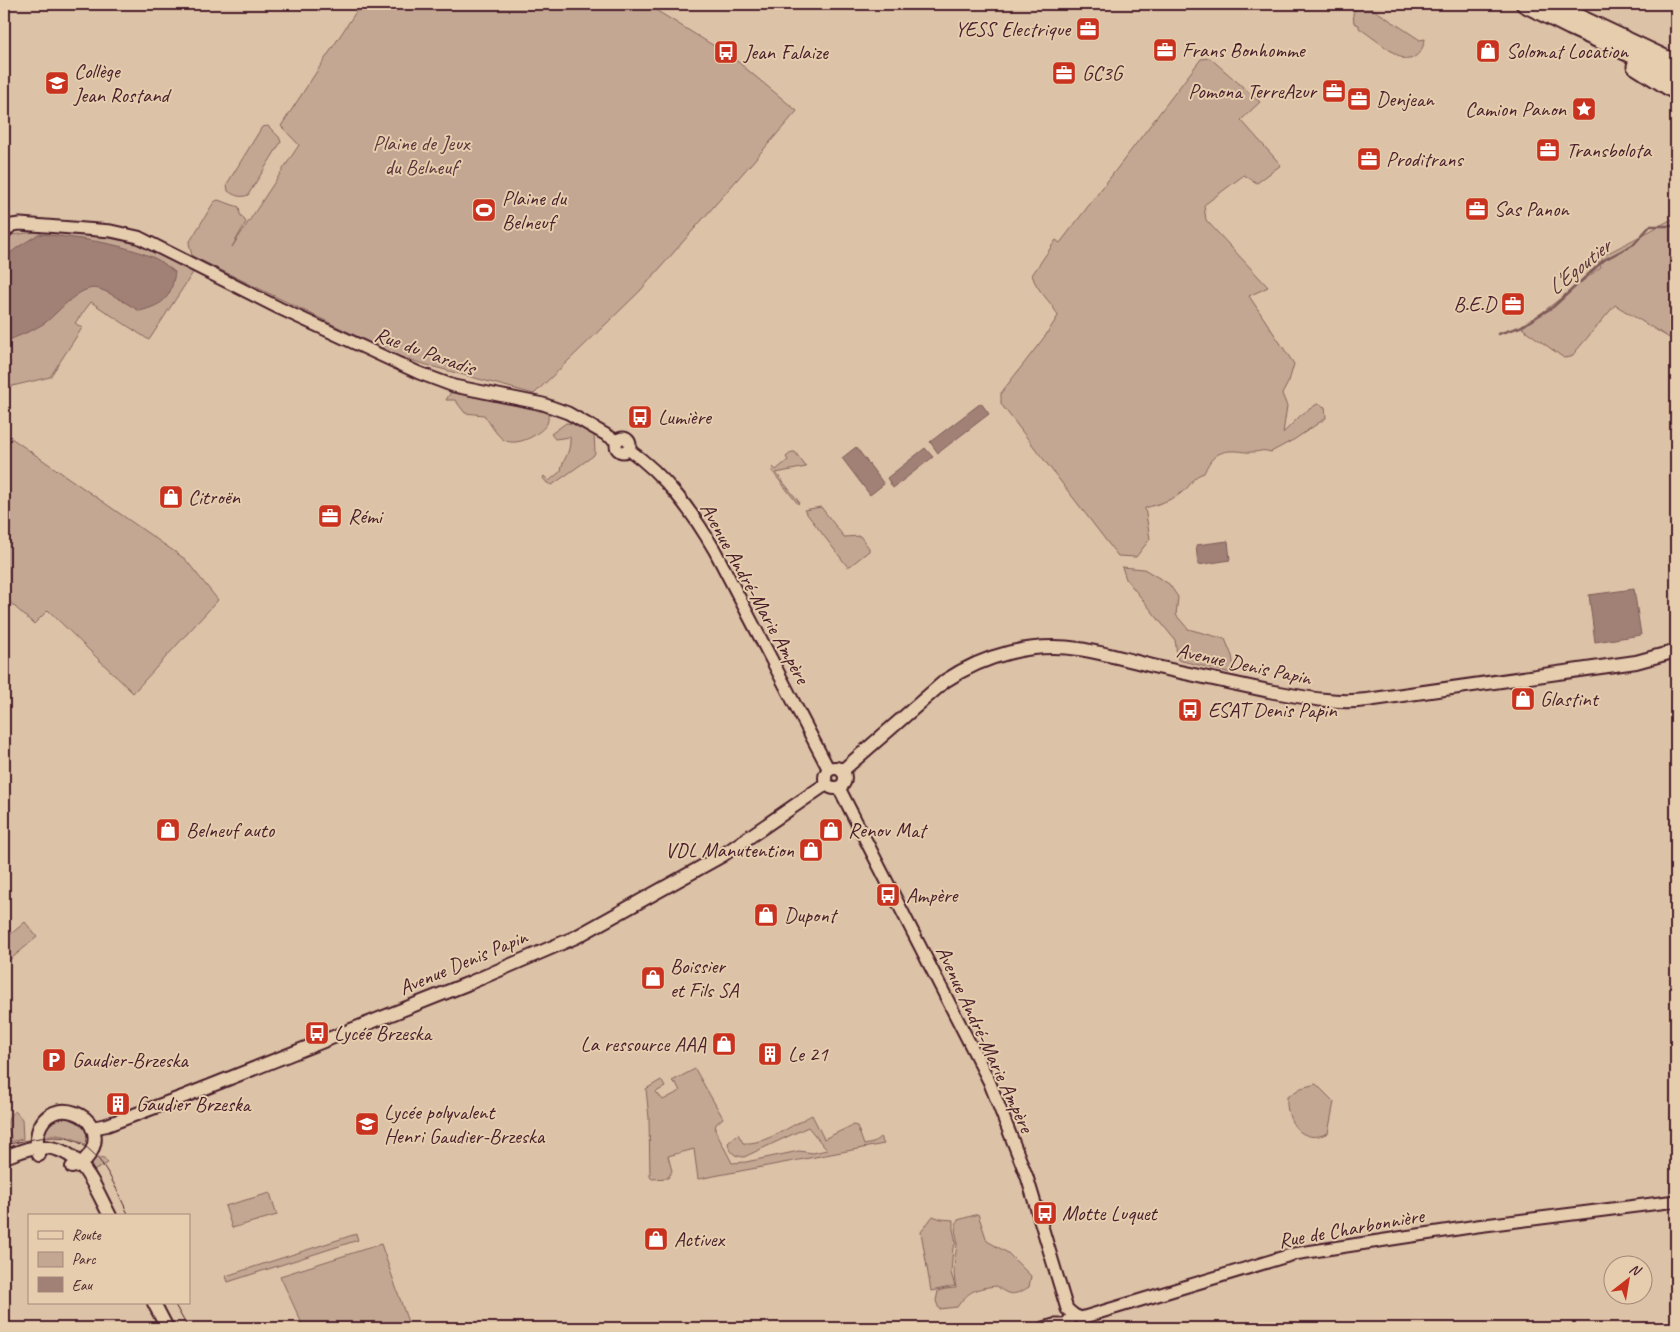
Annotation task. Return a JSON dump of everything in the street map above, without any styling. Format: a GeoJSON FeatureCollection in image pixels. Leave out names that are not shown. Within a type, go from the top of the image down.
{"type":"FeatureCollection","features":[{"type":"Feature","properties":{"kind":"highway"},"geometry":{"type":"LineString","coordinates":[[1524,4],[1676,75]]}},
{"type":"Feature","properties":{"kind":"highway"},"geometry":{"type":"LineString","coordinates":[[1551,4],[1676,63]]}},
{"type":"Feature","properties":{"kind":"highway"},"geometry":{"type":"LineString","coordinates":[[1561,4],[1618,30],[1676,51]]}},
{"type":"Feature","properties":{"kind":"highway"},"geometry":{"type":"LineString","coordinates":[[1570,27],[1601,48],[1638,67],[1676,92]]}},
{"type":"Feature","properties":{"kind":"main road","name":"Avenue Denis Papin"},"geometry":{"type":"LineString","coordinates":[[842,771],[945,681],[990,658],[1010,652],[1031,649],[1078,649],[1283,694],[1324,701],[1346,702],[1638,662],[1676,651]]}},
{"type":"Feature","properties":{"kind":"main road"},"geometry":{"type":"LineString","coordinates":[[836,768],[842,771],[845,780],[839,788],[833,788],[826,784],[825,776],[830,770],[836,768]]}},
{"type":"Feature","properties":{"kind":"main road","name":"Avenue Denis Papin"},"geometry":{"type":"LineString","coordinates":[[92,1128],[104,1126],[185,1096],[467,984],[576,937],[723,855],[826,784]]}},
{"type":"Feature","properties":{"kind":"main road"},"geometry":{"type":"LineString","coordinates":[[38,1151],[38,1134],[42,1122],[54,1113],[62,1111],[78,1113],[92,1128],[93,1146],[86,1158],[76,1165]]}},
{"type":"Feature","properties":{"kind":"main road"},"geometry":{"type":"LineString","coordinates":[[4,1158],[38,1151],[76,1165],[89,1175],[109,1214]]}},
{"type":"Feature","properties":{"kind":"main road"},"geometry":{"type":"LineString","coordinates":[[76,1165],[104,1214]]}},
{"type":"Feature","properties":{"kind":"main road"},"geometry":{"type":"LineString","coordinates":[[150,1304],[162,1328]]}},
{"type":"Feature","properties":{"kind":"main road"},"geometry":{"type":"LineString","coordinates":[[155,1304],[167,1328]]}},
{"type":"Feature","properties":{"kind":"street","name":"Rue du Paradis"},"geometry":{"type":"LineString","coordinates":[[8,229],[20,224],[111,230],[138,237],[279,308],[418,373],[454,386],[543,404],[568,413],[617,441]]}},
{"type":"Feature","properties":{"kind":"street","name":"Avenue André-Marie Ampère"},"geometry":{"type":"LineString","coordinates":[[617,441],[616,446],[620,451],[624,452],[628,449],[662,478],[696,519],[715,551],[830,770]]}},
{"type":"Feature","properties":{"kind":"street","name":"Avenue André-Marie Ampère"},"geometry":{"type":"LineString","coordinates":[[839,788],[989,1081],[1026,1177],[1067,1309],[1074,1315]]}},
{"type":"Feature","properties":{"kind":"street","name":"Rue de Charbonnière"},"geometry":{"type":"LineString","coordinates":[[1044,1328],[1054,1325],[1065,1325],[1074,1315],[1081,1318],[1294,1254],[1477,1226],[1676,1201]]}},
{"type":"Feature","properties":{"kind":"green space","name":"Plaine du Belneuf"},"geometry":{"type":"Polygon","coordinates":[[[361,4],[646,4],[732,57],[797,111],[640,291],[534,394],[398,356],[192,256],[189,243],[214,202],[218,200],[239,207],[240,214],[246,222],[232,247],[299,145],[281,126],[361,4]]]}},
{"type":"Feature","properties":{"kind":"green space"},"geometry":{"type":"Polygon","coordinates":[[[1367,5],[1420,40],[1425,39],[1419,53],[1413,58],[1405,59],[1359,28],[1359,25],[1354,23],[1353,13],[1356,9],[1367,5]]]}},
{"type":"Feature","properties":{"kind":"green space"},"geometry":{"type":"Polygon","coordinates":[[[1210,58],[1260,102],[1241,120],[1281,165],[1257,183],[1244,175],[1204,205],[1206,220],[1268,287],[1249,296],[1294,364],[1289,381],[1282,394],[1287,406],[1283,433],[1301,415],[1317,404],[1325,407],[1326,418],[1295,439],[1271,452],[1230,451],[1220,453],[1209,463],[1204,473],[1195,478],[1182,493],[1167,501],[1145,508],[1150,539],[1136,557],[1118,556],[1001,404],[1001,393],[1046,335],[1058,316],[1037,286],[1032,275],[1056,240],[1060,243],[1201,59],[1210,58]]]}},
{"type":"Feature","properties":{"kind":"green space"},"geometry":{"type":"Polygon","coordinates":[[[268,126],[279,137],[281,142],[248,195],[240,196],[233,194],[228,191],[227,184],[262,127],[268,126]]]}},
{"type":"Feature","properties":{"kind":"green space"},"geometry":{"type":"Polygon","coordinates":[[[1676,217],[1676,342],[1615,305],[1571,357],[1564,358],[1522,328],[1601,267],[1597,259],[1676,217]]]}},
{"type":"Feature","properties":{"kind":"green space"},"geometry":{"type":"Polygon","coordinates":[[[43,231],[91,235],[127,242],[153,251],[194,271],[149,340],[91,302],[75,323],[82,328],[50,377],[4,388],[4,243],[12,235],[43,231]]]}},
{"type":"Feature","properties":{"kind":"green space"},"geometry":{"type":"Polygon","coordinates":[[[451,392],[509,402],[543,411],[548,413],[548,422],[543,429],[533,436],[521,441],[509,442],[498,435],[484,415],[465,413],[455,400],[446,400],[451,392]]]}},
{"type":"Feature","properties":{"kind":"green space"},"geometry":{"type":"Polygon","coordinates":[[[566,423],[576,424],[594,433],[595,453],[552,485],[543,478],[544,476],[549,481],[561,471],[568,453],[570,437],[555,439],[551,434],[566,423]]]}},
{"type":"Feature","properties":{"kind":"green space"},"geometry":{"type":"Polygon","coordinates":[[[4,433],[185,559],[218,600],[133,693],[48,610],[34,624],[4,597],[4,433]]]}},
{"type":"Feature","properties":{"kind":"green space"},"geometry":{"type":"Polygon","coordinates":[[[795,452],[806,467],[776,473],[799,502],[798,504],[772,471],[773,467],[776,470],[788,460],[786,457],[795,452]]]}},
{"type":"Feature","properties":{"kind":"green space"},"geometry":{"type":"Polygon","coordinates":[[[821,507],[844,537],[860,536],[869,548],[869,551],[850,566],[847,566],[804,510],[821,507]]]}},
{"type":"Feature","properties":{"kind":"green space"},"geometry":{"type":"Polygon","coordinates":[[[1122,567],[1144,569],[1169,584],[1178,597],[1176,615],[1188,629],[1225,639],[1232,656],[1235,674],[1178,660],[1175,640],[1126,579],[1122,567]]]}},
{"type":"Feature","properties":{"kind":"green space"},"geometry":{"type":"Polygon","coordinates":[[[25,922],[37,937],[6,963],[4,960],[4,940],[25,922]]]}},
{"type":"Feature","properties":{"kind":"green space"},"geometry":{"type":"Polygon","coordinates":[[[695,1069],[723,1118],[716,1124],[715,1130],[732,1163],[799,1151],[813,1153],[827,1150],[808,1127],[744,1157],[735,1155],[730,1149],[728,1143],[738,1134],[743,1143],[760,1141],[778,1134],[812,1115],[824,1139],[853,1125],[857,1126],[864,1145],[873,1143],[880,1137],[884,1144],[698,1179],[694,1149],[668,1156],[672,1171],[668,1178],[652,1179],[650,1177],[649,1118],[646,1089],[661,1080],[665,1087],[656,1092],[663,1100],[680,1091],[676,1083],[672,1081],[695,1069]]]}},
{"type":"Feature","properties":{"kind":"green space"},"geometry":{"type":"Polygon","coordinates":[[[1316,1084],[1334,1102],[1328,1133],[1310,1136],[1303,1134],[1292,1122],[1287,1106],[1287,1097],[1301,1088],[1316,1084]]]}},
{"type":"Feature","properties":{"kind":"green space"},"geometry":{"type":"Polygon","coordinates":[[[15,1111],[22,1119],[23,1139],[4,1143],[4,1141],[11,1139],[8,1120],[15,1111]]]}},
{"type":"Feature","properties":{"kind":"green space"},"geometry":{"type":"Polygon","coordinates":[[[63,1116],[75,1119],[83,1124],[86,1128],[88,1146],[66,1136],[42,1136],[50,1123],[63,1116]]]}},
{"type":"Feature","properties":{"kind":"green space"},"geometry":{"type":"Polygon","coordinates":[[[98,1157],[104,1158],[108,1163],[90,1173],[90,1163],[98,1157]]]}},
{"type":"Feature","properties":{"kind":"green space"},"geometry":{"type":"Polygon","coordinates":[[[270,1193],[277,1215],[232,1228],[225,1206],[270,1193]]]}},
{"type":"Feature","properties":{"kind":"green space"},"geometry":{"type":"Polygon","coordinates":[[[978,1214],[987,1241],[1008,1253],[1031,1276],[1029,1287],[1013,1294],[1005,1292],[997,1286],[984,1288],[970,1293],[957,1307],[939,1309],[936,1301],[938,1291],[956,1288],[954,1270],[957,1240],[955,1228],[958,1220],[978,1214]]]}},
{"type":"Feature","properties":{"kind":"green space"},"geometry":{"type":"Polygon","coordinates":[[[933,1216],[953,1220],[956,1243],[953,1248],[951,1273],[955,1286],[931,1291],[921,1232],[933,1216]]]}},
{"type":"Feature","properties":{"kind":"green space"},"geometry":{"type":"Polygon","coordinates":[[[356,1234],[358,1240],[228,1282],[226,1276],[356,1234]]]}},
{"type":"Feature","properties":{"kind":"green space"},"geometry":{"type":"Polygon","coordinates":[[[381,1244],[410,1328],[304,1328],[280,1276],[381,1244]]]}},
{"type":"Feature","properties":{"kind":"water"},"geometry":{"type":"Polygon","coordinates":[[[39,234],[111,244],[152,257],[175,272],[169,294],[155,306],[140,311],[99,289],[85,290],[46,322],[4,342],[4,258],[39,234]]]}},
{"type":"Feature","properties":{"kind":"water"},"geometry":{"type":"Polygon","coordinates":[[[981,403],[989,414],[938,453],[930,442],[981,403]]]}},
{"type":"Feature","properties":{"kind":"water"},"geometry":{"type":"Polygon","coordinates":[[[856,447],[884,484],[870,495],[842,458],[856,447]]]}},
{"type":"Feature","properties":{"kind":"water"},"geometry":{"type":"Polygon","coordinates":[[[925,448],[933,457],[893,488],[887,478],[925,448]]]}},
{"type":"Feature","properties":{"kind":"water"},"geometry":{"type":"Polygon","coordinates":[[[1228,541],[1230,560],[1198,565],[1196,545],[1228,541]]]}},
{"type":"Feature","properties":{"kind":"water"},"geometry":{"type":"Polygon","coordinates":[[[1634,589],[1641,635],[1595,642],[1589,595],[1634,589]]]}},
{"type":"Feature","properties":{"kind":"waterway","name":"L'Egoutier"},"geometry":{"type":"LineString","coordinates":[[1498,334],[1520,327],[1553,307],[1604,260],[1634,244],[1650,226],[1676,226]]}},
{"type":"Feature","properties":{"kind":"tram line"},"geometry":{"type":"LineString","coordinates":[[4,1145],[54,1137],[69,1139],[82,1144],[93,1153],[110,1176],[128,1214]]}},
{"type":"Feature","properties":{"kind":"tram line"},"geometry":{"type":"LineString","coordinates":[[175,1304],[188,1328]]}},
{"type":"Feature","properties":{"kind":"place","name":"YESS Electrique"},"geometry":{"type":"Point","coordinates":[1088,29]}},
{"type":"Feature","properties":{"kind":"place","name":"Frans Bonhomme"},"geometry":{"type":"Point","coordinates":[1165,50]}},
{"type":"Feature","properties":{"kind":"place","name":"Solomat Location"},"geometry":{"type":"Point","coordinates":[1488,51]}},
{"type":"Feature","properties":{"kind":"place","name":"Jean Falaize"},"geometry":{"type":"Point","coordinates":[726,52]}},
{"type":"Feature","properties":{"kind":"place","name":"GC3G"},"geometry":{"type":"Point","coordinates":[1064,73]}},
{"type":"Feature","properties":{"kind":"place","name":"Collège Jean Rostand"},"geometry":{"type":"Point","coordinates":[57,83]}},
{"type":"Feature","properties":{"kind":"place","name":"Pomona TerreAzur"},"geometry":{"type":"Point","coordinates":[1334,91]}},
{"type":"Feature","properties":{"kind":"place","name":"Denjean"},"geometry":{"type":"Point","coordinates":[1359,99]}},
{"type":"Feature","properties":{"kind":"place","name":"Camion Panon"},"geometry":{"type":"Point","coordinates":[1584,109]}},
{"type":"Feature","properties":{"kind":"place","name":"Transbolota"},"geometry":{"type":"Point","coordinates":[1548,150]}},
{"type":"Feature","properties":{"kind":"place","name":"Proditrans"},"geometry":{"type":"Point","coordinates":[1369,159]}},
{"type":"Feature","properties":{"kind":"place","name":"Sas Panon"},"geometry":{"type":"Point","coordinates":[1477,209]}},
{"type":"Feature","properties":{"kind":"place","name":"Plaine du Belneuf"},"geometry":{"type":"Point","coordinates":[484,210]}},
{"type":"Feature","properties":{"kind":"place","name":"B.E.D"},"geometry":{"type":"Point","coordinates":[1513,304]}},
{"type":"Feature","properties":{"kind":"place","name":"Lumière"},"geometry":{"type":"Point","coordinates":[640,417]}},
{"type":"Feature","properties":{"kind":"place","name":"Citroën"},"geometry":{"type":"Point","coordinates":[171,497]}},
{"type":"Feature","properties":{"kind":"place","name":"Rémi"},"geometry":{"type":"Point","coordinates":[330,516]}},
{"type":"Feature","properties":{"kind":"place","name":"Glastint"},"geometry":{"type":"Point","coordinates":[1523,699]}},
{"type":"Feature","properties":{"kind":"place","name":"ESAT Denis Papin"},"geometry":{"type":"Point","coordinates":[1190,710]}},
{"type":"Feature","properties":{"kind":"place","name":"Belneuf auto"},"geometry":{"type":"Point","coordinates":[168,830]}},
{"type":"Feature","properties":{"kind":"place","name":"Renov Mat"},"geometry":{"type":"Point","coordinates":[831,830]}},
{"type":"Feature","properties":{"kind":"place","name":"VDL Manutention"},"geometry":{"type":"Point","coordinates":[811,850]}},
{"type":"Feature","properties":{"kind":"place","name":"Ampère"},"geometry":{"type":"Point","coordinates":[888,895]}},
{"type":"Feature","properties":{"kind":"place","name":"Dupont"},"geometry":{"type":"Point","coordinates":[766,915]}},
{"type":"Feature","properties":{"kind":"place","name":"Boissier et Fils SA"},"geometry":{"type":"Point","coordinates":[653,978]}},
{"type":"Feature","properties":{"kind":"place","name":"Lycée Brzeska"},"geometry":{"type":"Point","coordinates":[317,1033]}},
{"type":"Feature","properties":{"kind":"place","name":"La ressource AAA"},"geometry":{"type":"Point","coordinates":[724,1044]}},
{"type":"Feature","properties":{"kind":"place","name":"Le 21"},"geometry":{"type":"Point","coordinates":[770,1054]}},
{"type":"Feature","properties":{"kind":"place","name":"Gaudier-Brzeska"},"geometry":{"type":"Point","coordinates":[54,1060]}},
{"type":"Feature","properties":{"kind":"place","name":"Gaudier Brzeska"},"geometry":{"type":"Point","coordinates":[118,1104]}},
{"type":"Feature","properties":{"kind":"place","name":"Lycée polyvalent Henri Gaudier-Brzeska"},"geometry":{"type":"Point","coordinates":[367,1124]}},
{"type":"Feature","properties":{"kind":"place","name":"Motte Luquet"},"geometry":{"type":"Point","coordinates":[1045,1213]}},
{"type":"Feature","properties":{"kind":"place","name":"Activex"},"geometry":{"type":"Point","coordinates":[656,1239]}},
{"type":"Feature","properties":{"kind":"park label","name":"Plaine de Jeux du Belneuf"},"geometry":{"type":"Point","coordinates":[421,155]}}]}
